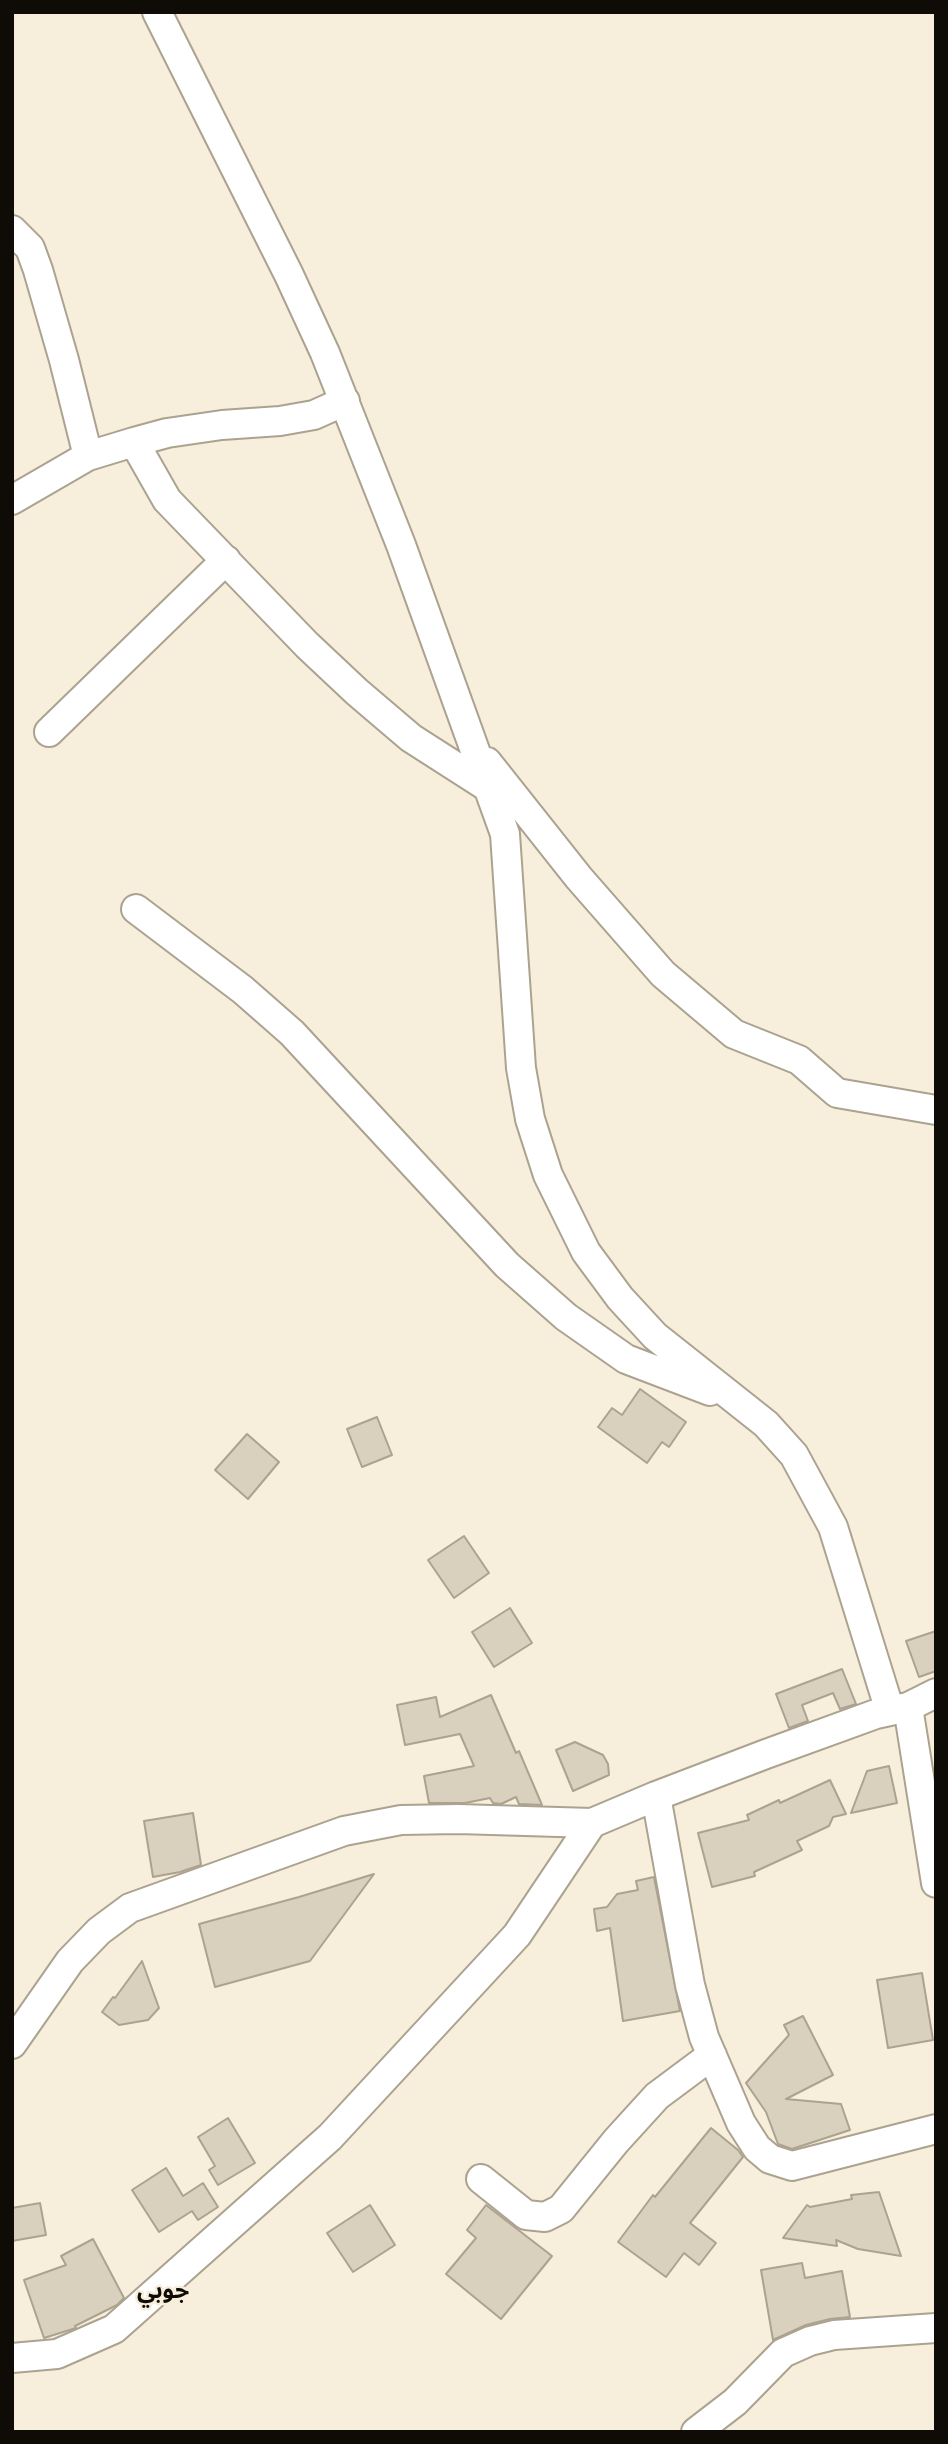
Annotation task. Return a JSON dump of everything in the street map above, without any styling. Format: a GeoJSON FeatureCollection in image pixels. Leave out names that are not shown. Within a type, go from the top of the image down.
{"type":"FeatureCollection","features":[{"type":"Feature","properties":{"kind":"street"},"geometry":{"type":"LineString","coordinates":[[158,12],[289,275],[345,401],[401,545],[505,834],[521,1069],[530,1119],[548,1175],[586,1252],[620,1298],[655,1336],[766,1424],[794,1455],[833,1527],[899,1709],[936,1883]]}},
{"type":"Feature","properties":{"kind":"street"},"geometry":{"type":"LineString","coordinates":[[12,230],[30,248],[38,270],[88,456]]}},
{"type":"Feature","properties":{"kind":"street"},"geometry":{"type":"LineString","coordinates":[[12,500],[88,456],[167,432],[280,421],[314,415],[345,401]]}},
{"type":"Feature","properties":{"kind":"street"},"geometry":{"type":"LineString","coordinates":[[134,442],[167,500],[307,645],[411,738],[489,788]]}},
{"type":"Feature","properties":{"kind":"street"},"geometry":{"type":"LineString","coordinates":[[49,732],[226,560]]}},
{"type":"Feature","properties":{"kind":"street"},"geometry":{"type":"LineString","coordinates":[[473,744],[579,878],[663,974],[734,1034],[799,1060],[837,1093],[936,1110]]}},
{"type":"Feature","properties":{"kind":"street"},"geometry":{"type":"LineString","coordinates":[[136,909],[243,989],[292,1032],[507,1265],[566,1317],[626,1359],[742,1404]]}},
{"type":"Feature","properties":{"kind":"street"},"geometry":{"type":"LineString","coordinates":[[12,2044],[70,1961],[99,1931],[141,1903],[344,1832],[401,1820],[458,1819],[592,1824],[656,1796],[864,1718],[899,1709],[936,1693]]}},
{"type":"Feature","properties":{"kind":"street"},"geometry":{"type":"LineString","coordinates":[[656,1796],[690,1985],[704,2037],[741,2123],[757,2148],[770,2159],[792,2166],[936,2129]]}},
{"type":"Feature","properties":{"kind":"street"},"geometry":{"type":"LineString","coordinates":[[12,2358],[57,2354],[114,2329],[330,2137],[517,1935],[592,1824]]}},
{"type":"Feature","properties":{"kind":"street"},"geometry":{"type":"LineString","coordinates":[[481,2179],[527,2215],[545,2217],[561,2209],[616,2141],[657,2096],[712,2055]]}},
{"type":"Feature","properties":{"kind":"street"},"geometry":{"type":"LineString","coordinates":[[696,2432],[735,2402],[783,2353],[810,2341],[834,2335],[936,2328]]}},
{"type":"Feature","properties":{"kind":"building"},"geometry":{"type":"Polygon","coordinates":[[[640,1389],[686,1422],[669,1447],[662,1442],[647,1463],[598,1427],[612,1408],[622,1415],[640,1389]]]}},
{"type":"Feature","properties":{"kind":"building"},"geometry":{"type":"Polygon","coordinates":[[[377,1417],[392,1455],[362,1467],[347,1429],[377,1417]]]}},
{"type":"Feature","properties":{"kind":"building"},"geometry":{"type":"Polygon","coordinates":[[[247,1434],[279,1462],[248,1499],[215,1470],[247,1434]]]}},
{"type":"Feature","properties":{"kind":"building"},"geometry":{"type":"Polygon","coordinates":[[[464,1536],[489,1573],[454,1598],[428,1560],[464,1536]]]}},
{"type":"Feature","properties":{"kind":"building"},"geometry":{"type":"Polygon","coordinates":[[[510,1608],[532,1643],[494,1667],[472,1632],[510,1608]]]}},
{"type":"Feature","properties":{"kind":"building"},"geometry":{"type":"Polygon","coordinates":[[[936,1631],[936,1671],[919,1677],[906,1641],[936,1631]]]}},
{"type":"Feature","properties":{"kind":"building"},"geometry":{"type":"Polygon","coordinates":[[[842,1669],[856,1704],[840,1709],[833,1693],[802,1705],[808,1721],[789,1728],[776,1694],[842,1669]]]}},
{"type":"Feature","properties":{"kind":"building"},"geometry":{"type":"Polygon","coordinates":[[[491,1695],[542,1805],[519,1804],[516,1797],[501,1804],[493,1803],[490,1798],[465,1803],[429,1803],[424,1776],[474,1766],[460,1734],[405,1745],[397,1705],[436,1697],[440,1717],[491,1695]]]}},
{"type":"Feature","properties":{"kind":"building"},"geometry":{"type":"Polygon","coordinates":[[[575,1742],[603,1755],[608,1764],[609,1775],[573,1791],[556,1750],[575,1742]]]}},
{"type":"Feature","properties":{"kind":"building"},"geometry":{"type":"Polygon","coordinates":[[[889,1766],[897,1803],[851,1813],[867,1771],[889,1766]]]}},
{"type":"Feature","properties":{"kind":"building"},"geometry":{"type":"Polygon","coordinates":[[[830,1780],[846,1814],[833,1817],[829,1826],[797,1841],[802,1850],[754,1872],[755,1876],[712,1887],[698,1833],[749,1820],[747,1815],[830,1780]]]}},
{"type":"Feature","properties":{"kind":"building"},"geometry":{"type":"Polygon","coordinates":[[[193,1813],[201,1865],[153,1877],[144,1821],[193,1813]]]}},
{"type":"Feature","properties":{"kind":"building"},"geometry":{"type":"Polygon","coordinates":[[[374,1874],[310,1961],[215,1987],[199,1924],[374,1874]]]}},
{"type":"Feature","properties":{"kind":"building"},"geometry":{"type":"Polygon","coordinates":[[[654,1877],[680,2011],[623,2021],[610,1928],[597,1931],[594,1909],[607,1907],[617,1894],[638,1890],[636,1881],[654,1877]]]}},
{"type":"Feature","properties":{"kind":"building"},"geometry":{"type":"Polygon","coordinates":[[[142,1961],[159,2008],[148,2020],[119,2025],[102,2012],[142,1961]]]}},
{"type":"Feature","properties":{"kind":"building"},"geometry":{"type":"Polygon","coordinates":[[[922,1973],[933,2040],[888,2048],[877,1980],[922,1973]]]}},
{"type":"Feature","properties":{"kind":"building"},"geometry":{"type":"Polygon","coordinates":[[[803,2016],[833,2075],[786,2099],[841,2104],[850,2130],[792,2149],[778,2144],[766,2112],[746,2083],[789,2035],[784,2025],[803,2016]]]}},
{"type":"Feature","properties":{"kind":"building"},"geometry":{"type":"Polygon","coordinates":[[[228,2118],[255,2163],[218,2185],[209,2170],[215,2166],[198,2137],[228,2118]]]}},
{"type":"Feature","properties":{"kind":"building"},"geometry":{"type":"Polygon","coordinates":[[[711,2128],[743,2157],[690,2223],[716,2243],[699,2265],[684,2253],[666,2277],[618,2242],[653,2195],[655,2197],[711,2128]]]}},
{"type":"Feature","properties":{"kind":"building"},"geometry":{"type":"Polygon","coordinates":[[[166,2168],[183,2196],[203,2183],[218,2207],[198,2220],[192,2211],[159,2232],[132,2190],[166,2168]]]}},
{"type":"Feature","properties":{"kind":"building"},"geometry":{"type":"Polygon","coordinates":[[[879,2192],[901,2256],[858,2249],[836,2240],[837,2246],[783,2238],[807,2205],[810,2207],[852,2199],[851,2195],[879,2192]]]}},
{"type":"Feature","properties":{"kind":"building"},"geometry":{"type":"Polygon","coordinates":[[[40,2203],[46,2235],[12,2241],[12,2208],[40,2203]]]}},
{"type":"Feature","properties":{"kind":"building"},"geometry":{"type":"Polygon","coordinates":[[[370,2205],[395,2245],[353,2272],[327,2233],[370,2205]]]}},
{"type":"Feature","properties":{"kind":"building"},"geometry":{"type":"Polygon","coordinates":[[[486,2205],[552,2256],[501,2319],[446,2274],[476,2238],[467,2230],[486,2205]]]}},
{"type":"Feature","properties":{"kind":"building"},"geometry":{"type":"Polygon","coordinates":[[[93,2239],[124,2298],[117,2305],[75,2326],[76,2328],[44,2338],[24,2280],[66,2265],[61,2256],[93,2239]]]}},
{"type":"Feature","properties":{"kind":"building"},"geometry":{"type":"Polygon","coordinates":[[[802,2263],[805,2278],[842,2271],[850,2317],[806,2325],[773,2340],[761,2270],[802,2263]]]}},
{"type":"Feature","properties":{"kind":"district","name":"جوبي"},"geometry":{"type":"Point","coordinates":[163,2291]}}]}
